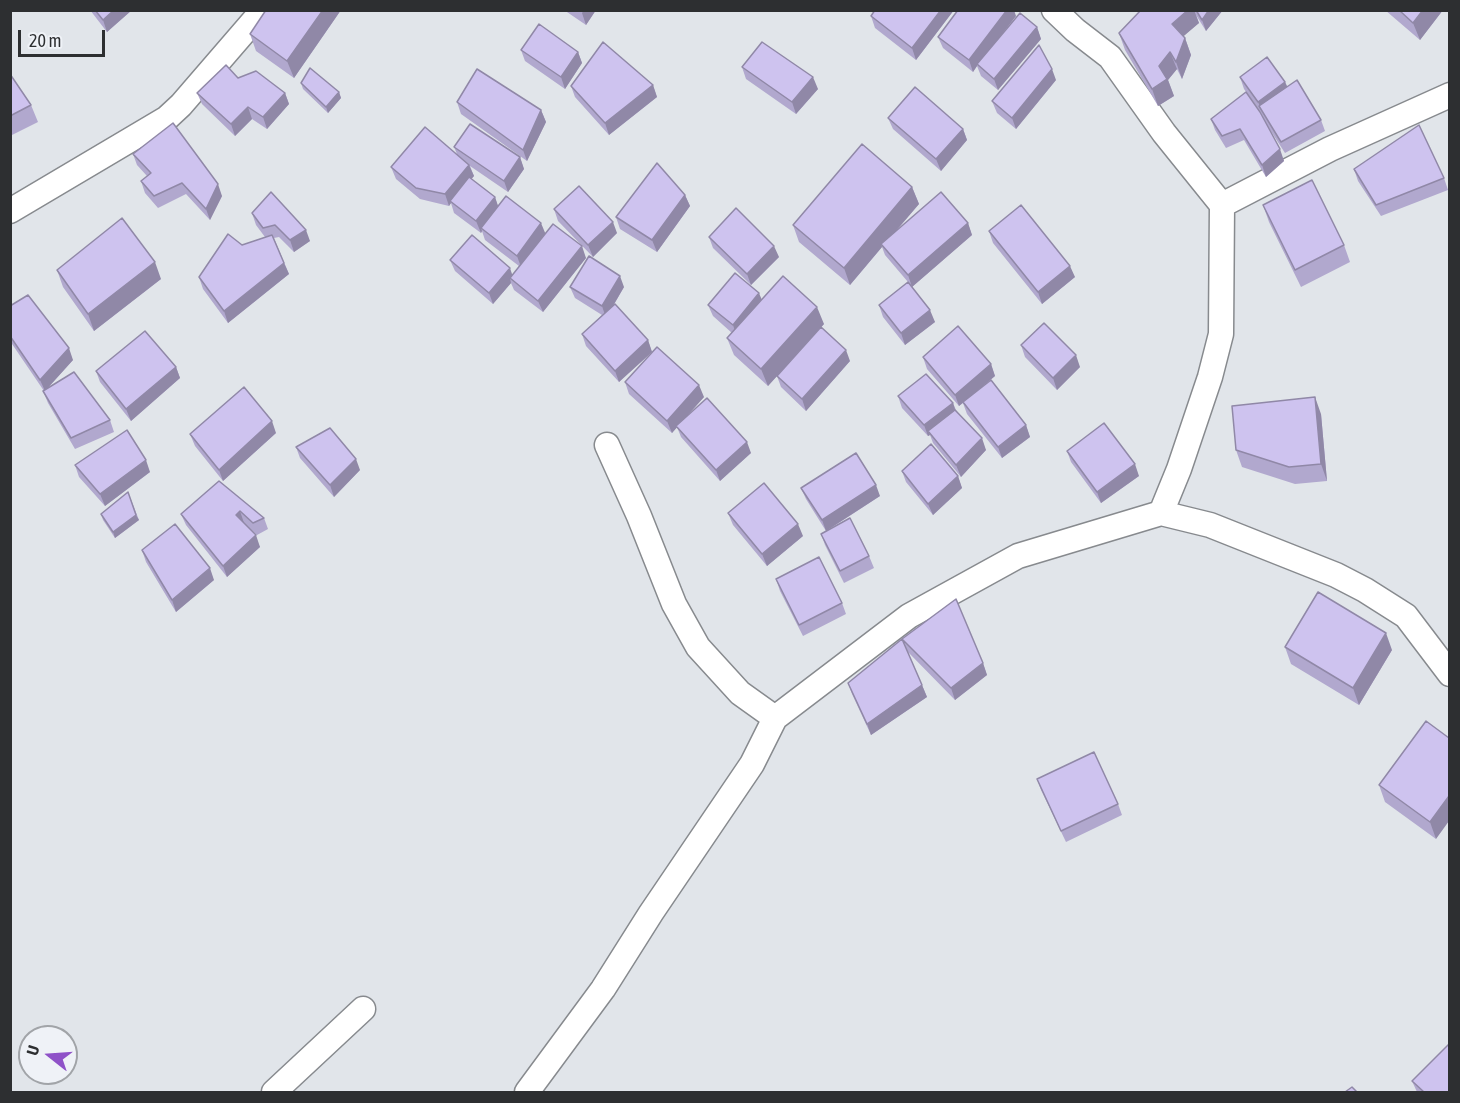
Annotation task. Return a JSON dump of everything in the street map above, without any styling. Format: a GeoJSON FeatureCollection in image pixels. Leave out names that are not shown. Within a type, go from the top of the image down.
{"type":"FeatureCollection","features":[{"type":"Feature","properties":{"kind":"street"},"geometry":{"type":"LineString","coordinates":[[10,211],[167,118],[181,105],[263,10]]}},
{"type":"Feature","properties":{"kind":"street"},"geometry":{"type":"LineString","coordinates":[[1054,10],[1075,30],[1117,50],[1164,133],[1222,205],[1221,334],[1210,377],[1179,469],[1161,513]]}},
{"type":"Feature","properties":{"kind":"street"},"geometry":{"type":"LineString","coordinates":[[1222,205],[1330,149],[1449,95]]}},
{"type":"Feature","properties":{"kind":"street"},"geometry":{"type":"LineString","coordinates":[[607,445],[639,516],[674,604],[698,647],[740,693],[775,718]]}},
{"type":"Feature","properties":{"kind":"street"},"geometry":{"type":"LineString","coordinates":[[527,1092],[603,989],[651,913],[752,764],[775,718],[909,616],[1018,556],[1161,513],[1210,525],[1336,575],[1374,595],[1406,616],[1449,674]]}},
{"type":"Feature","properties":{"kind":"street"},"geometry":{"type":"LineString","coordinates":[[274,1092],[363,1009]]}},
{"type":"Feature","properties":{"kind":"building"},"geometry":{"type":"Polygon","coordinates":[[[95,10],[114,10],[103,20],[95,10]]]}},
{"type":"Feature","properties":{"kind":"building"},"geometry":{"type":"Polygon","coordinates":[[[266,10],[323,10],[287,61],[250,34],[266,10]]]}},
{"type":"Feature","properties":{"kind":"building"},"geometry":{"type":"Polygon","coordinates":[[[875,10],[941,10],[912,48],[871,16],[875,10]]]}},
{"type":"Feature","properties":{"kind":"building"},"geometry":{"type":"Polygon","coordinates":[[[958,10],[1007,10],[969,60],[938,37],[958,10]]]}},
{"type":"Feature","properties":{"kind":"building"},"geometry":{"type":"Polygon","coordinates":[[[1141,10],[1188,10],[1172,24],[1185,38],[1176,62],[1170,52],[1159,66],[1167,79],[1152,89],[1119,33],[1141,10]]]}},
{"type":"Feature","properties":{"kind":"building"},"geometry":{"type":"Polygon","coordinates":[[[1196,10],[1209,10],[1202,20],[1196,10]]]}},
{"type":"Feature","properties":{"kind":"building"},"geometry":{"type":"Polygon","coordinates":[[[1399,10],[1423,10],[1413,23],[1399,10]]]}},
{"type":"Feature","properties":{"kind":"building"},"geometry":{"type":"Polygon","coordinates":[[[1020,13],[1037,27],[994,79],[977,64],[1020,13]]]}},
{"type":"Feature","properties":{"kind":"building"},"geometry":{"type":"Polygon","coordinates":[[[539,24],[578,52],[561,77],[521,50],[539,24]]]}},
{"type":"Feature","properties":{"kind":"building"},"geometry":{"type":"Polygon","coordinates":[[[603,42],[653,85],[605,123],[571,86],[603,42]]]}},
{"type":"Feature","properties":{"kind":"building"},"geometry":{"type":"Polygon","coordinates":[[[762,42],[813,77],[792,102],[742,67],[762,42]]]}},
{"type":"Feature","properties":{"kind":"building"},"geometry":{"type":"Polygon","coordinates":[[[1039,45],[1052,69],[1012,118],[992,101],[1039,45]]]}},
{"type":"Feature","properties":{"kind":"building"},"geometry":{"type":"Polygon","coordinates":[[[1267,57],[1285,82],[1258,102],[1240,77],[1267,57]]]}},
{"type":"Feature","properties":{"kind":"building"},"geometry":{"type":"Polygon","coordinates":[[[226,65],[238,78],[256,71],[285,93],[263,117],[248,107],[231,124],[197,93],[226,65]]]}},
{"type":"Feature","properties":{"kind":"building"},"geometry":{"type":"Polygon","coordinates":[[[310,68],[339,92],[326,107],[301,83],[310,68]]]}},
{"type":"Feature","properties":{"kind":"building"},"geometry":{"type":"Polygon","coordinates":[[[477,69],[541,110],[523,150],[457,102],[477,69]]]}},
{"type":"Feature","properties":{"kind":"building"},"geometry":{"type":"Polygon","coordinates":[[[10,74],[31,105],[10,116],[10,74]]]}},
{"type":"Feature","properties":{"kind":"building"},"geometry":{"type":"Polygon","coordinates":[[[1297,80],[1321,120],[1281,142],[1259,106],[1297,80]]]}},
{"type":"Feature","properties":{"kind":"building"},"geometry":{"type":"Polygon","coordinates":[[[915,87],[963,129],[936,159],[888,118],[915,87]]]}},
{"type":"Feature","properties":{"kind":"building"},"geometry":{"type":"Polygon","coordinates":[[[1246,92],[1280,149],[1262,165],[1240,129],[1222,136],[1211,119],[1246,92]]]}},
{"type":"Feature","properties":{"kind":"building"},"geometry":{"type":"Polygon","coordinates":[[[173,123],[218,184],[206,209],[182,183],[154,196],[141,181],[151,173],[133,154],[173,123]]]}},
{"type":"Feature","properties":{"kind":"building"},"geometry":{"type":"Polygon","coordinates":[[[470,124],[520,157],[504,181],[454,147],[470,124]]]}},
{"type":"Feature","properties":{"kind":"building"},"geometry":{"type":"Polygon","coordinates":[[[1419,125],[1444,178],[1376,205],[1354,169],[1419,125]]]}},
{"type":"Feature","properties":{"kind":"building"},"geometry":{"type":"Polygon","coordinates":[[[425,127],[469,165],[445,194],[416,188],[391,167],[425,127]]]}},
{"type":"Feature","properties":{"kind":"building"},"geometry":{"type":"Polygon","coordinates":[[[862,144],[912,187],[844,268],[793,225],[862,144]]]}},
{"type":"Feature","properties":{"kind":"building"},"geometry":{"type":"Polygon","coordinates":[[[657,163],[685,195],[652,240],[616,217],[657,163]]]}},
{"type":"Feature","properties":{"kind":"building"},"geometry":{"type":"Polygon","coordinates":[[[469,177],[495,197],[476,221],[450,201],[469,177]]]}},
{"type":"Feature","properties":{"kind":"building"},"geometry":{"type":"Polygon","coordinates":[[[1312,180],[1344,245],[1295,270],[1263,205],[1312,180]]]}},
{"type":"Feature","properties":{"kind":"building"},"geometry":{"type":"Polygon","coordinates":[[[579,186],[613,222],[588,245],[554,209],[579,186]]]}},
{"type":"Feature","properties":{"kind":"building"},"geometry":{"type":"Polygon","coordinates":[[[271,192],[306,230],[290,240],[275,225],[263,228],[252,213],[271,192]]]}},
{"type":"Feature","properties":{"kind":"building"},"geometry":{"type":"Polygon","coordinates":[[[941,192],[968,223],[908,275],[881,244],[941,192]]]}},
{"type":"Feature","properties":{"kind":"building"},"geometry":{"type":"Polygon","coordinates":[[[506,196],[541,223],[517,256],[481,228],[506,196]]]}},
{"type":"Feature","properties":{"kind":"building"},"geometry":{"type":"Polygon","coordinates":[[[1021,205],[1070,266],[1038,292],[989,231],[1021,205]]]}},
{"type":"Feature","properties":{"kind":"building"},"geometry":{"type":"Polygon","coordinates":[[[736,208],[774,246],[747,274],[709,237],[736,208]]]}},
{"type":"Feature","properties":{"kind":"building"},"geometry":{"type":"Polygon","coordinates":[[[122,218],[155,262],[88,314],[57,270],[122,218]]]}},
{"type":"Feature","properties":{"kind":"building"},"geometry":{"type":"Polygon","coordinates":[[[553,224],[582,246],[538,301],[510,278],[553,224]]]}},
{"type":"Feature","properties":{"kind":"building"},"geometry":{"type":"Polygon","coordinates":[[[228,234],[242,245],[272,235],[284,263],[224,311],[199,277],[228,234]]]}},
{"type":"Feature","properties":{"kind":"building"},"geometry":{"type":"Polygon","coordinates":[[[472,235],[510,268],[489,293],[450,260],[472,235]]]}},
{"type":"Feature","properties":{"kind":"building"},"geometry":{"type":"Polygon","coordinates":[[[589,256],[620,276],[602,306],[570,287],[589,256]]]}},
{"type":"Feature","properties":{"kind":"building"},"geometry":{"type":"Polygon","coordinates":[[[735,273],[759,293],[733,325],[708,305],[735,273]]]}},
{"type":"Feature","properties":{"kind":"building"},"geometry":{"type":"Polygon","coordinates":[[[783,276],[817,307],[761,369],[727,338],[783,276]]]}},
{"type":"Feature","properties":{"kind":"building"},"geometry":{"type":"Polygon","coordinates":[[[908,282],[930,310],[901,333],[879,305],[908,282]]]}},
{"type":"Feature","properties":{"kind":"building"},"geometry":{"type":"Polygon","coordinates":[[[28,295],[69,348],[40,380],[10,336],[10,306],[28,295]]]}},
{"type":"Feature","properties":{"kind":"building"},"geometry":{"type":"Polygon","coordinates":[[[615,304],[648,340],[615,371],[582,334],[615,304]]]}},
{"type":"Feature","properties":{"kind":"building"},"geometry":{"type":"Polygon","coordinates":[[[1044,323],[1076,355],[1053,378],[1021,345],[1044,323]]]}},
{"type":"Feature","properties":{"kind":"building"},"geometry":{"type":"Polygon","coordinates":[[[958,326],[991,364],[955,395],[923,357],[958,326]]]}},
{"type":"Feature","properties":{"kind":"building"},"geometry":{"type":"Polygon","coordinates":[[[821,327],[846,350],[802,399],[777,376],[821,327]]]}},
{"type":"Feature","properties":{"kind":"building"},"geometry":{"type":"Polygon","coordinates":[[[145,331],[176,367],[126,409],[96,371],[145,331]]]}},
{"type":"Feature","properties":{"kind":"building"},"geometry":{"type":"Polygon","coordinates":[[[657,347],[699,385],[667,421],[625,382],[657,347]]]}},
{"type":"Feature","properties":{"kind":"building"},"geometry":{"type":"Polygon","coordinates":[[[74,372],[110,420],[71,438],[43,391],[74,372]]]}},
{"type":"Feature","properties":{"kind":"building"},"geometry":{"type":"Polygon","coordinates":[[[926,374],[953,403],[924,425],[898,396],[926,374]]]}},
{"type":"Feature","properties":{"kind":"building"},"geometry":{"type":"Polygon","coordinates":[[[991,380],[1026,425],[998,447],[963,402],[991,380]]]}},
{"type":"Feature","properties":{"kind":"building"},"geometry":{"type":"Polygon","coordinates":[[[244,387],[272,421],[219,470],[190,434],[244,387]]]}},
{"type":"Feature","properties":{"kind":"building"},"geometry":{"type":"Polygon","coordinates":[[[1315,397],[1321,464],[1289,467],[1236,450],[1232,406],[1315,397]]]}},
{"type":"Feature","properties":{"kind":"building"},"geometry":{"type":"Polygon","coordinates":[[[707,398],[747,442],[716,470],[676,426],[707,398]]]}},
{"type":"Feature","properties":{"kind":"building"},"geometry":{"type":"Polygon","coordinates":[[[955,410],[982,438],[956,465],[928,431],[955,410]]]}},
{"type":"Feature","properties":{"kind":"building"},"geometry":{"type":"Polygon","coordinates":[[[1104,423],[1135,464],[1097,492],[1067,451],[1104,423]]]}},
{"type":"Feature","properties":{"kind":"building"},"geometry":{"type":"Polygon","coordinates":[[[330,428],[356,459],[330,485],[296,447],[330,428]]]}},
{"type":"Feature","properties":{"kind":"building"},"geometry":{"type":"Polygon","coordinates":[[[127,430],[146,460],[100,494],[75,465],[127,430]]]}},
{"type":"Feature","properties":{"kind":"building"},"geometry":{"type":"Polygon","coordinates":[[[931,444],[958,476],[928,504],[902,471],[931,444]]]}},
{"type":"Feature","properties":{"kind":"building"},"geometry":{"type":"Polygon","coordinates":[[[856,453],[876,485],[822,520],[801,488],[856,453]]]}},
{"type":"Feature","properties":{"kind":"building"},"geometry":{"type":"Polygon","coordinates":[[[219,481],[264,518],[253,523],[240,511],[236,515],[256,535],[223,566],[181,514],[219,481]]]}},
{"type":"Feature","properties":{"kind":"building"},"geometry":{"type":"Polygon","coordinates":[[[764,483],[798,524],[762,554],[728,513],[764,483]]]}},
{"type":"Feature","properties":{"kind":"building"},"geometry":{"type":"Polygon","coordinates":[[[128,492],[136,515],[113,532],[101,514],[128,492]]]}},
{"type":"Feature","properties":{"kind":"building"},"geometry":{"type":"Polygon","coordinates":[[[850,518],[869,556],[840,571],[821,534],[850,518]]]}},
{"type":"Feature","properties":{"kind":"building"},"geometry":{"type":"Polygon","coordinates":[[[175,524],[210,568],[172,600],[142,550],[175,524]]]}},
{"type":"Feature","properties":{"kind":"building"},"geometry":{"type":"Polygon","coordinates":[[[819,557],[842,603],[799,625],[776,579],[819,557]]]}},
{"type":"Feature","properties":{"kind":"building"},"geometry":{"type":"Polygon","coordinates":[[[1318,592],[1386,633],[1353,688],[1285,647],[1318,592]]]}},
{"type":"Feature","properties":{"kind":"building"},"geometry":{"type":"Polygon","coordinates":[[[956,599],[983,663],[951,688],[902,639],[956,599]]]}},
{"type":"Feature","properties":{"kind":"building"},"geometry":{"type":"Polygon","coordinates":[[[902,639],[922,685],[867,724],[848,683],[902,639]]]}},
{"type":"Feature","properties":{"kind":"building"},"geometry":{"type":"Polygon","coordinates":[[[1426,721],[1449,738],[1449,796],[1430,822],[1379,785],[1426,721]]]}},
{"type":"Feature","properties":{"kind":"building"},"geometry":{"type":"Polygon","coordinates":[[[1094,752],[1118,804],[1061,831],[1037,779],[1094,752]]]}},
{"type":"Feature","properties":{"kind":"building"},"geometry":{"type":"Polygon","coordinates":[[[1449,1044],[1449,1092],[1424,1092],[1412,1081],[1449,1044]]]}},
{"type":"Feature","properties":{"kind":"building"},"geometry":{"type":"Polygon","coordinates":[[[1352,1087],[1357,1092],[1345,1092],[1352,1087]]]}}]}
